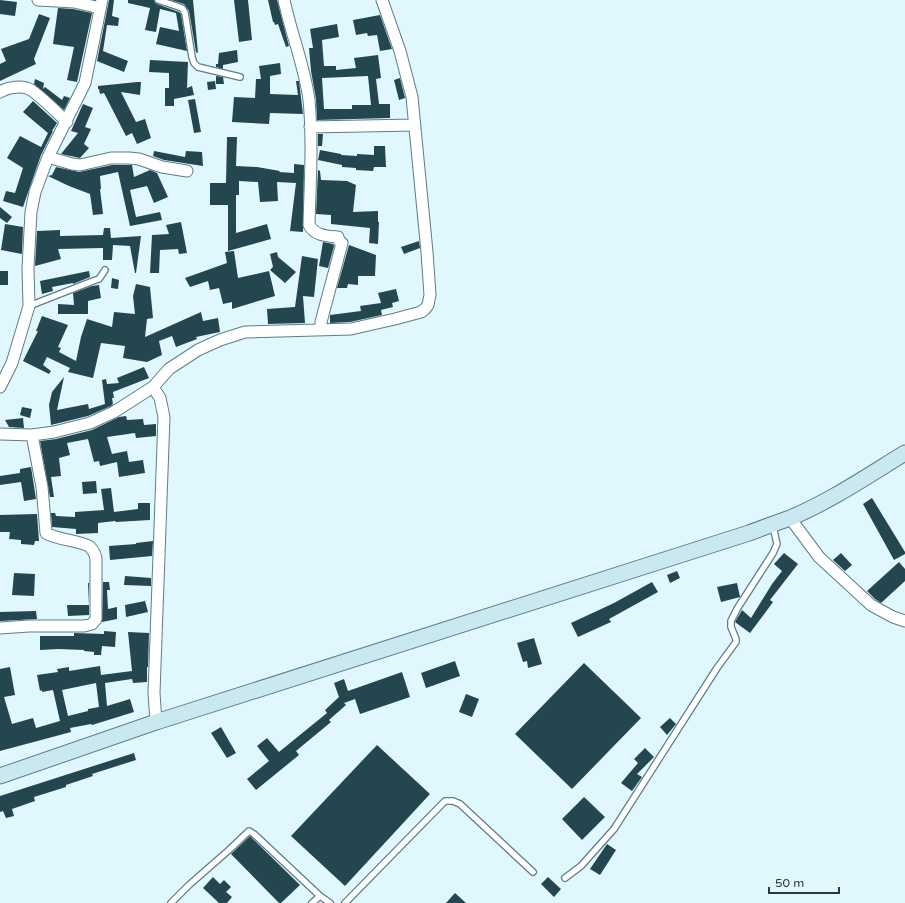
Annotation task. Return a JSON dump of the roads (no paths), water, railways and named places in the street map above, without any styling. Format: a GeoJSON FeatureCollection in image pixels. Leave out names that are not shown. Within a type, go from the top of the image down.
{"type":"FeatureCollection","features":[{"type":"Feature","properties":{"kind":"main road"},"geometry":{"type":"LineString","coordinates":[[0,776],[156,722],[790,518],[854,484],[905,453]]}},
{"type":"Feature","properties":{"kind":"street"},"geometry":{"type":"LineString","coordinates":[[0,387],[12,363],[29,306],[28,268],[31,212],[35,192],[48,158],[85,83],[101,4],[38,0]]}},
{"type":"Feature","properties":{"kind":"street"},"geometry":{"type":"LineString","coordinates":[[284,0],[306,82],[309,101],[309,225],[311,230],[318,234],[338,238],[342,243],[321,322],[321,330]]}},
{"type":"Feature","properties":{"kind":"street"},"geometry":{"type":"LineString","coordinates":[[0,434],[32,435],[54,432],[90,423],[114,412],[153,387],[169,369],[198,350],[220,340],[245,332],[271,330],[308,331],[351,329],[421,312],[428,306],[430,296],[427,252],[412,97],[400,51],[382,0]]}},
{"type":"Feature","properties":{"kind":"street"},"geometry":{"type":"LineString","coordinates":[[0,92],[23,87],[31,90],[67,122]]}},
{"type":"Feature","properties":{"kind":"street"},"geometry":{"type":"LineString","coordinates":[[310,127],[415,125]]}},
{"type":"Feature","properties":{"kind":"street"},"geometry":{"type":"LineString","coordinates":[[48,158],[80,165],[110,158],[129,158],[187,172]]}},
{"type":"Feature","properties":{"kind":"street"},"geometry":{"type":"LineString","coordinates":[[153,387],[160,398],[164,417],[154,693],[156,722]]}},
{"type":"Feature","properties":{"kind":"street"},"geometry":{"type":"LineString","coordinates":[[0,628],[29,626],[84,626],[92,624],[96,619],[96,558],[94,552],[87,545],[46,534],[42,487],[32,435]]}},
{"type":"Feature","properties":{"kind":"street"},"geometry":{"type":"LineString","coordinates":[[790,518],[819,558],[871,605],[893,617],[905,621]]}},
{"type":"Feature","properties":{"kind":"lane"},"geometry":{"type":"LineString","coordinates":[[158,0],[182,8],[185,13],[192,57],[194,63],[198,67],[240,77]]}},
{"type":"Feature","properties":{"kind":"lane"},"geometry":{"type":"LineString","coordinates":[[29,306],[98,279],[106,270]]}},
{"type":"Feature","properties":{"kind":"lane"},"geometry":{"type":"LineString","coordinates":[[565,878],[581,866],[614,829],[717,668],[735,645],[736,639],[731,627],[731,621],[737,608],[773,553],[777,544],[773,524]]}},
{"type":"Feature","properties":{"kind":"lane"},"geometry":{"type":"LineString","coordinates":[[345,903],[445,801],[453,801],[460,804],[533,872]]}},
{"type":"Feature","properties":{"kind":"lane"},"geometry":{"type":"LineString","coordinates":[[171,903],[249,831],[320,896],[330,903]]}},
{"type":"Feature","properties":{"kind":"lane"},"geometry":{"type":"LineString","coordinates":[[312,903],[320,896]]}}]}
